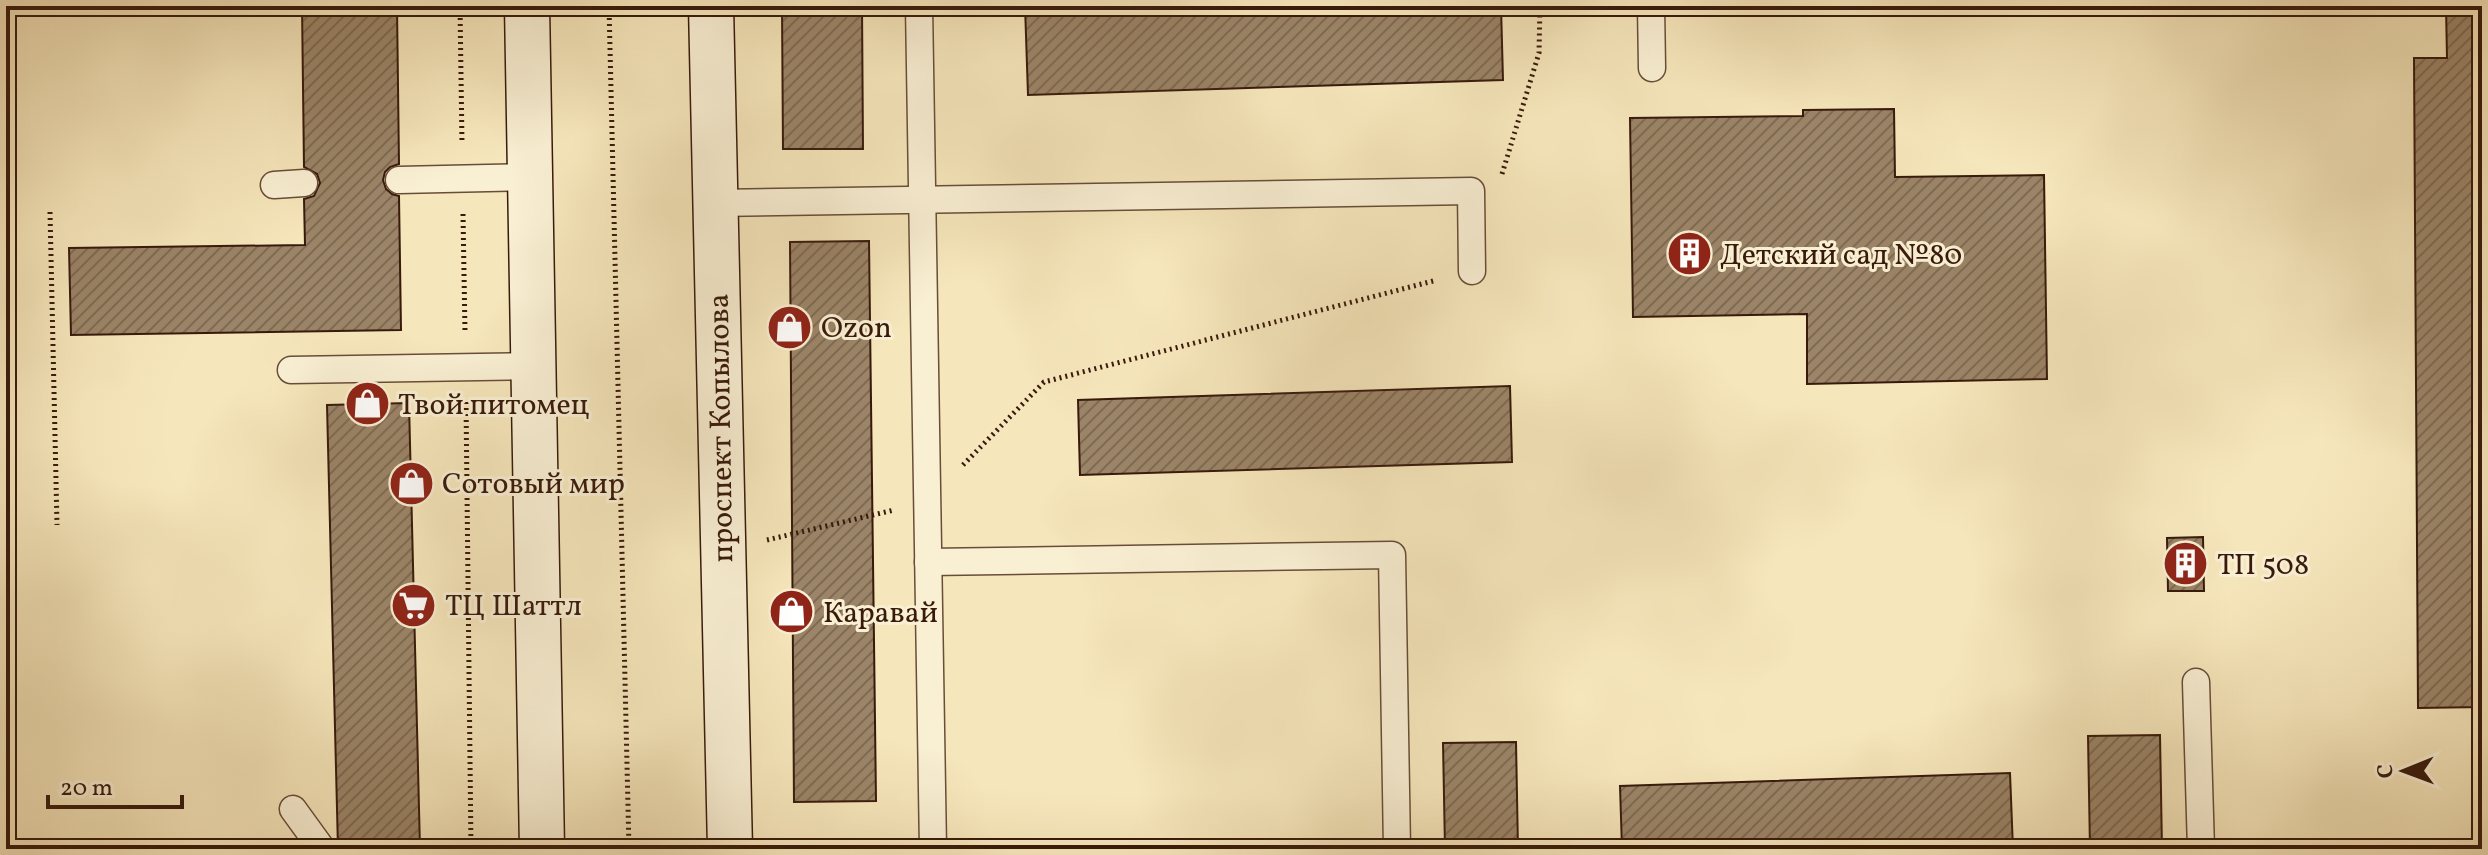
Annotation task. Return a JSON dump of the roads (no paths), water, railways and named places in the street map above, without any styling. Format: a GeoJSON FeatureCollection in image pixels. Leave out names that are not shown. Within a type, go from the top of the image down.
{"type":"FeatureCollection","features":[{"type":"Feature","properties":{"kind":"street"},"geometry":{"type":"LineString","coordinates":[[527,6],[542,849]]}},
{"type":"Feature","properties":{"kind":"street","name":"проспект Копылова"},"geometry":{"type":"LineString","coordinates":[[711,6],[730,849]]}},
{"type":"Feature","properties":{"kind":"lane"},"geometry":{"type":"LineString","coordinates":[[919,6],[933,849]]}},
{"type":"Feature","properties":{"kind":"lane"},"geometry":{"type":"LineString","coordinates":[[1651,6],[1652,68]]}},
{"type":"Feature","properties":{"kind":"lane"},"geometry":{"type":"LineString","coordinates":[[399,180],[530,177]]}},
{"type":"Feature","properties":{"kind":"lane"},"geometry":{"type":"LineString","coordinates":[[274,185],[304,183]]}},
{"type":"Feature","properties":{"kind":"lane"},"geometry":{"type":"LineString","coordinates":[[715,203],[1471,191],[1472,271]]}},
{"type":"Feature","properties":{"kind":"lane"},"geometry":{"type":"LineString","coordinates":[[291,370],[533,366]]}},
{"type":"Feature","properties":{"kind":"lane"},"geometry":{"type":"LineString","coordinates":[[928,562],[1392,555],[1397,849]]}},
{"type":"Feature","properties":{"kind":"lane"},"geometry":{"type":"LineString","coordinates":[[2196,682],[2201,849]]}},
{"type":"Feature","properties":{"kind":"lane"},"geometry":{"type":"LineString","coordinates":[[293,809],[322,849]]}},
{"type":"Feature","properties":{"kind":"place","name":"Детский сад №80"},"geometry":{"type":"Point","coordinates":[1689,254]}},
{"type":"Feature","properties":{"kind":"place","name":"Ozon"},"geometry":{"type":"Point","coordinates":[790,327]}},
{"type":"Feature","properties":{"kind":"place","name":"Твой питомец"},"geometry":{"type":"Point","coordinates":[367,404]}},
{"type":"Feature","properties":{"kind":"place","name":"Сотовый мир"},"geometry":{"type":"Point","coordinates":[411,483]}},
{"type":"Feature","properties":{"kind":"place","name":"ТП 508"},"geometry":{"type":"Point","coordinates":[2186,564]}},
{"type":"Feature","properties":{"kind":"place","name":"ТЦ Шаттл"},"geometry":{"type":"Point","coordinates":[414,605]}},
{"type":"Feature","properties":{"kind":"place","name":"Каравай"},"geometry":{"type":"Point","coordinates":[792,612]}}]}
